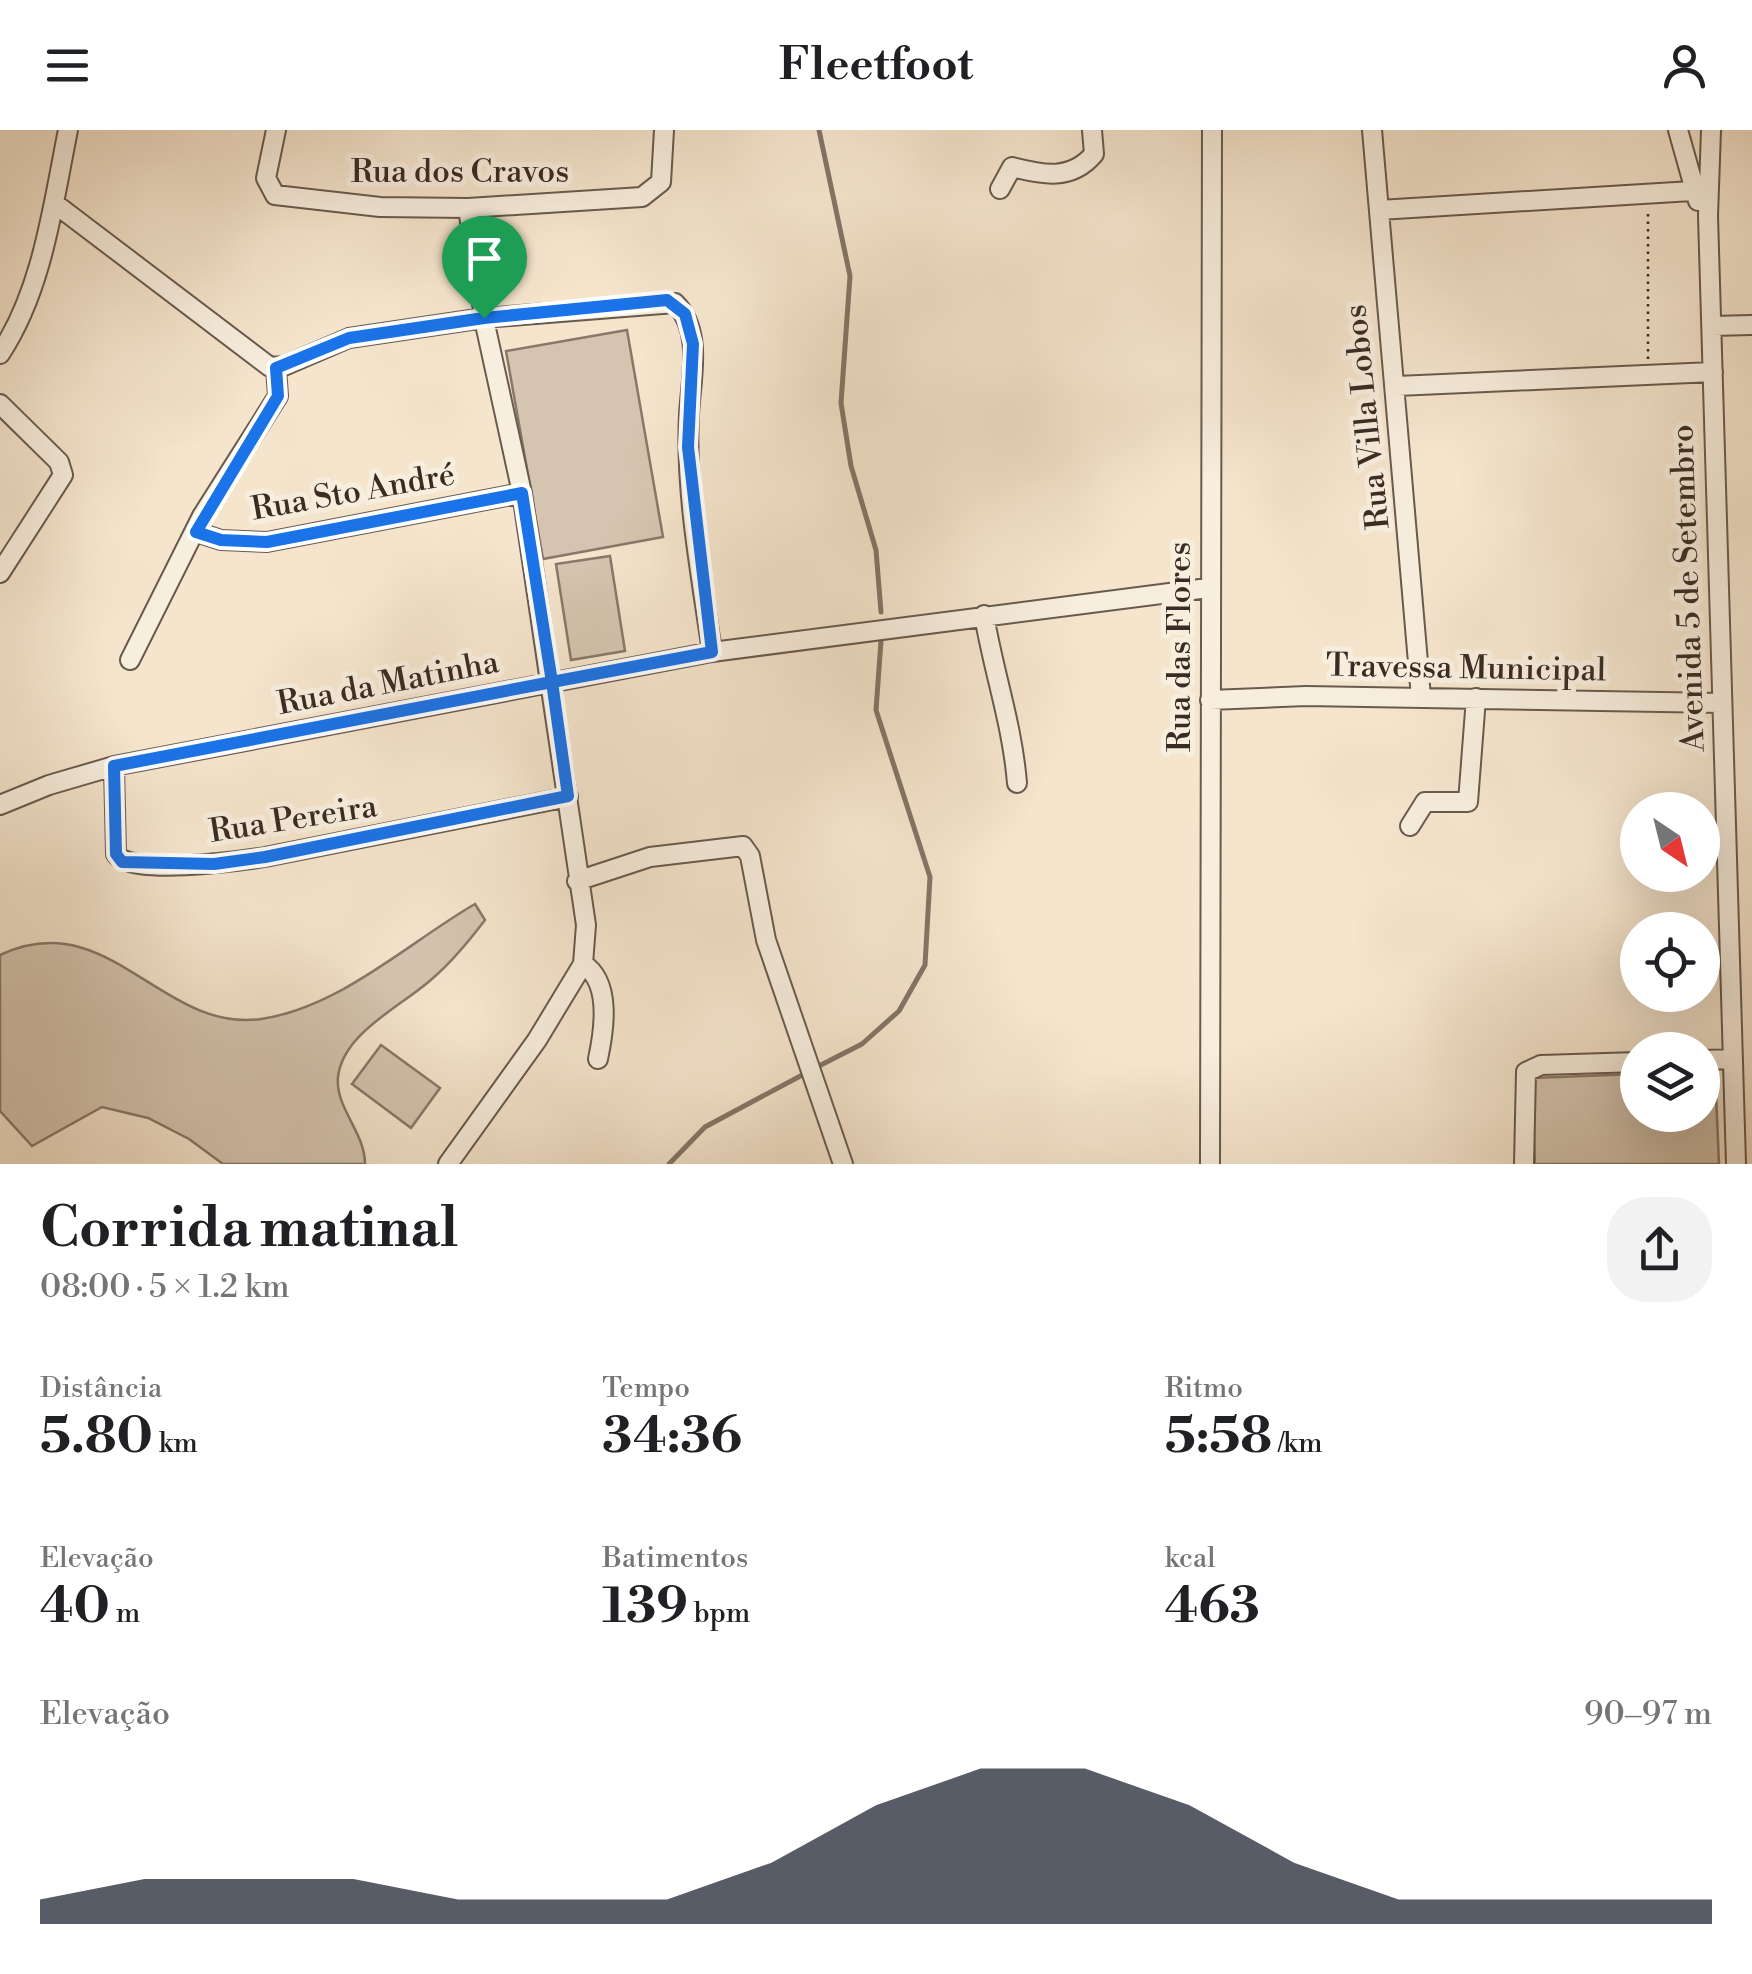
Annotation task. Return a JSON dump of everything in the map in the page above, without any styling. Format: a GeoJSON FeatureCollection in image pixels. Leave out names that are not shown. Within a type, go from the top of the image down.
{"type":"FeatureCollection","features":[{"type":"Feature","properties":{"kind":"street"},"geometry":{"type":"LineString","coordinates":[[0,354],[26,303],[54,203],[68,130]]}},
{"type":"Feature","properties":{"kind":"street","name":"Rua dos Cravos"},"geometry":{"type":"LineString","coordinates":[[276,130],[267,164],[269,186],[285,198],[380,207],[468,208],[630,199],[655,191],[664,170],[664,130]]}},
{"type":"Feature","properties":{"kind":"street"},"geometry":{"type":"LineString","coordinates":[[1000,189],[1012,167],[1049,176],[1082,168],[1094,154],[1092,130]]}},
{"type":"Feature","properties":{"kind":"street","name":"Rua das Flores"},"geometry":{"type":"LineString","coordinates":[[1210,1164],[1208,588],[1212,130]]}},
{"type":"Feature","properties":{"kind":"street","name":"Rua Villa Lobos"},"geometry":{"type":"LineString","coordinates":[[1372,130],[1397,386],[1420,698]]}},
{"type":"Feature","properties":{"kind":"street"},"geometry":{"type":"LineString","coordinates":[[1678,130],[1692,191],[1708,216]]}},
{"type":"Feature","properties":{"kind":"street","name":"Avenida 5 de Setembro"},"geometry":{"type":"LineString","coordinates":[[1711,130],[1708,216],[1736,1164]]}},
{"type":"Feature","properties":{"kind":"street"},"geometry":{"type":"LineString","coordinates":[[1378,210],[1692,191]]}},
{"type":"Feature","properties":{"kind":"street"},"geometry":{"type":"LineString","coordinates":[[54,203],[258,360],[276,368],[349,338],[484,318],[675,303],[688,319],[693,344],[688,447],[712,652]]}},
{"type":"Feature","properties":{"kind":"street"},"geometry":{"type":"LineString","coordinates":[[448,1164],[538,1040],[583,964],[586,925],[522,493],[484,318],[468,208]]}},
{"type":"Feature","properties":{"kind":"street"},"geometry":{"type":"LineString","coordinates":[[1712,326],[1752,325]]}},
{"type":"Feature","properties":{"kind":"street"},"geometry":{"type":"LineString","coordinates":[[130,660],[196,532],[278,396],[276,368]]}},
{"type":"Feature","properties":{"kind":"street"},"geometry":{"type":"LineString","coordinates":[[1397,386],[1713,372]]}},
{"type":"Feature","properties":{"kind":"street"},"geometry":{"type":"LineString","coordinates":[[0,404],[59,462],[63,475],[0,573]]}},
{"type":"Feature","properties":{"kind":"street","name":"Rua Sto André"},"geometry":{"type":"LineString","coordinates":[[196,532],[221,540],[267,542],[522,493]]}},
{"type":"Feature","properties":{"kind":"street","name":"Rua da Matinha"},"geometry":{"type":"LineString","coordinates":[[0,806],[49,784],[114,766],[712,652],[1208,588]]}},
{"type":"Feature","properties":{"kind":"street"},"geometry":{"type":"LineString","coordinates":[[984,616],[995,678],[1012,726],[1017,783]]}},
{"type":"Feature","properties":{"kind":"street"},"geometry":{"type":"LineString","coordinates":[[1410,826],[1425,802],[1468,802],[1476,698]]}},
{"type":"Feature","properties":{"kind":"street","name":"Travessa Municipal"},"geometry":{"type":"LineString","coordinates":[[1210,700],[1476,698],[1722,703]]}},
{"type":"Feature","properties":{"kind":"street","name":"Rua Pereira"},"geometry":{"type":"LineString","coordinates":[[114,766],[116,854],[129,864],[214,864],[265,857],[568,796]]}},
{"type":"Feature","properties":{"kind":"street"},"geometry":{"type":"LineString","coordinates":[[577,881],[650,857],[737,843],[750,856],[766,940],[843,1164]]}},
{"type":"Feature","properties":{"kind":"street"},"geometry":{"type":"LineString","coordinates":[[583,964],[592,969],[604,1005],[598,1059]]}},
{"type":"Feature","properties":{"kind":"street"},"geometry":{"type":"LineString","coordinates":[[1720,1060],[1733,1060]]}},
{"type":"Feature","properties":{"kind":"street"},"geometry":{"type":"LineString","coordinates":[[1524,1164],[1526,1072],[1541,1065],[1620,1063]]}},
{"type":"Feature","properties":{"kind":"path"},"geometry":{"type":"LineString","coordinates":[[1648,195],[1648,374]]}},
{"type":"Feature","properties":{"kind":"shaded area"},"geometry":{"type":"Polygon","coordinates":[[[627,330],[663,537],[543,559],[506,351],[627,330]]]}},
{"type":"Feature","properties":{"kind":"shaded area"},"geometry":{"type":"Polygon","coordinates":[[[610,556],[625,651],[571,660],[556,564],[610,556]]]}},
{"type":"Feature","properties":{"kind":"shaded area"},"geometry":{"type":"Polygon","coordinates":[[[475,904],[485,920],[467,943],[433,978],[363,1033],[342,1061],[338,1088],[364,1152],[365,1164],[223,1164],[189,1139],[148,1118],[102,1107],[32,1146],[0,1111],[0,955],[38,944],[73,945],[104,957],[193,1008],[226,1018],[261,1019],[290,1012],[346,987],[475,904]]]}},
{"type":"Feature","properties":{"kind":"shaded area"},"geometry":{"type":"Polygon","coordinates":[[[381,1045],[440,1088],[411,1128],[352,1084],[381,1045]]]}},
{"type":"Feature","properties":{"kind":"shaded area"},"geometry":{"type":"Polygon","coordinates":[[[1620,1075],[1620,1132],[1718,1132],[1719,1164],[1535,1164],[1532,1078],[1620,1075]]]}},
{"type":"Feature","properties":{"kind":"waterway"},"geometry":{"type":"LineString","coordinates":[[819,130],[850,276],[841,403],[851,466],[876,550],[881,612]]}},
{"type":"Feature","properties":{"kind":"waterway"},"geometry":{"type":"LineString","coordinates":[[815,1068],[862,1044],[899,1011],[925,965],[930,877],[876,710],[881,641]]}},
{"type":"Feature","properties":{"kind":"waterway"},"geometry":{"type":"LineString","coordinates":[[669,1164],[705,1127],[806,1073]]}},
{"type":"Feature","properties":{"kind":"route"},"geometry":{"type":"LineString","coordinates":[[484,318],[349,338],[276,368],[278,396],[202,516],[196,532],[221,540],[267,542],[522,493],[552,682],[114,766],[116,854],[122,862],[214,864],[265,857],[568,796],[552,682],[712,652],[688,447],[693,344],[685,314],[667,300],[484,318]]}}]}
